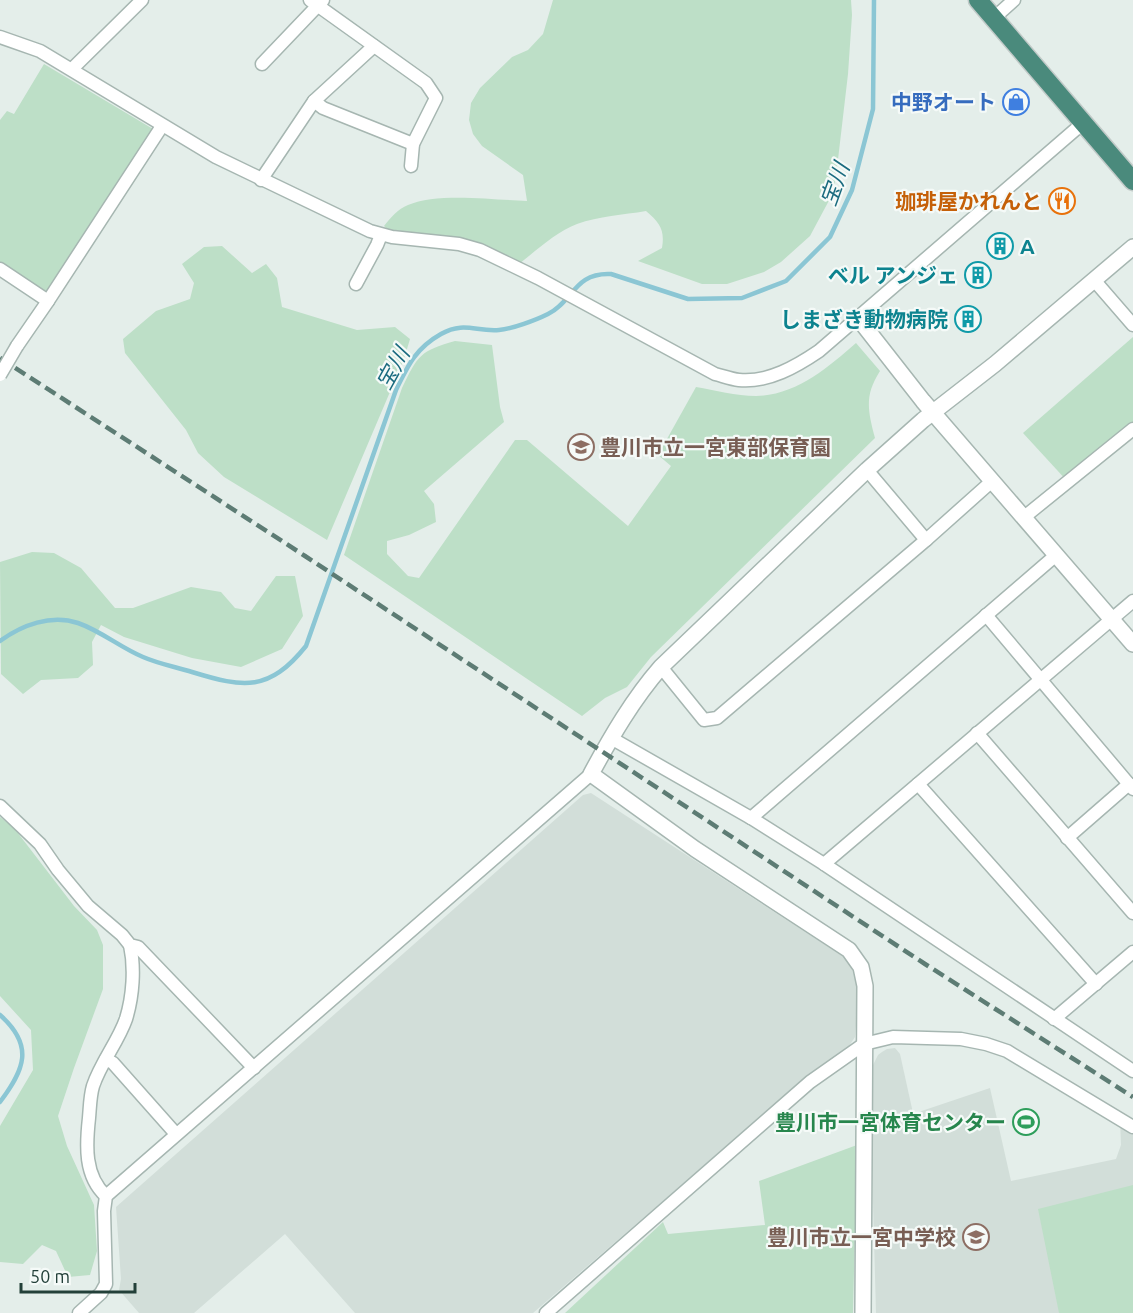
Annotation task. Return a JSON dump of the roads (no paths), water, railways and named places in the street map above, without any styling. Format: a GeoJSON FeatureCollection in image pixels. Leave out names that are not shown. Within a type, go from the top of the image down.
{"type":"FeatureCollection","features":[{"type":"Feature","properties":{"kind":"highway"},"geometry":{"type":"LineString","coordinates":[[978,0],[1133,181]]}},
{"type":"Feature","properties":{"kind":"street"},"geometry":{"type":"LineString","coordinates":[[72,69],[142,0]]}},
{"type":"Feature","properties":{"kind":"street"},"geometry":{"type":"LineString","coordinates":[[994,18],[1014,0]]}},
{"type":"Feature","properties":{"kind":"street"},"geometry":{"type":"LineString","coordinates":[[262,64],[317,2],[426,83],[436,98],[412,144],[411,166]]}},
{"type":"Feature","properties":{"kind":"street"},"geometry":{"type":"LineString","coordinates":[[0,37],[40,51],[162,126],[261,180],[381,235],[459,244],[480,250],[544,281],[715,374],[740,380],[761,378],[798,365],[819,351],[1083,123]]}},
{"type":"Feature","properties":{"kind":"street"},"geometry":{"type":"LineString","coordinates":[[261,180],[314,101],[374,46]]}},
{"type":"Feature","properties":{"kind":"street"},"geometry":{"type":"LineString","coordinates":[[314,101],[323,108],[412,144]]}},
{"type":"Feature","properties":{"kind":"street"},"geometry":{"type":"LineString","coordinates":[[0,375],[162,126]]}},
{"type":"Feature","properties":{"kind":"street"},"geometry":{"type":"LineString","coordinates":[[356,284],[381,235]]}},
{"type":"Feature","properties":{"kind":"street"},"geometry":{"type":"LineString","coordinates":[[79,1313],[101,1293],[106,1284],[104,1210],[106,1196],[591,774],[645,686],[661,667],[867,470],[932,412],[995,364],[1133,247]]}},
{"type":"Feature","properties":{"kind":"street"},"geometry":{"type":"LineString","coordinates":[[0,269],[48,302]]}},
{"type":"Feature","properties":{"kind":"street"},"geometry":{"type":"LineString","coordinates":[[1094,280],[1133,325]]}},
{"type":"Feature","properties":{"kind":"street"},"geometry":{"type":"LineString","coordinates":[[858,318],[991,482],[1133,644]]}},
{"type":"Feature","properties":{"kind":"street"},"geometry":{"type":"LineString","coordinates":[[1023,518],[1131,434]]}},
{"type":"Feature","properties":{"kind":"street"},"geometry":{"type":"LineString","coordinates":[[867,470],[926,540]]}},
{"type":"Feature","properties":{"kind":"street"},"geometry":{"type":"LineString","coordinates":[[661,667],[704,720],[717,718],[991,482]]}},
{"type":"Feature","properties":{"kind":"street"},"geometry":{"type":"LineString","coordinates":[[752,818],[1055,556]]}},
{"type":"Feature","properties":{"kind":"street"},"geometry":{"type":"LineString","coordinates":[[824,864],[1133,601]]}},
{"type":"Feature","properties":{"kind":"street"},"geometry":{"type":"LineString","coordinates":[[986,615],[1131,787],[1067,838]]}},
{"type":"Feature","properties":{"kind":"street"},"geometry":{"type":"LineString","coordinates":[[976,733],[1133,914]]}},
{"type":"Feature","properties":{"kind":"street"},"geometry":{"type":"LineString","coordinates":[[611,738],[752,818],[1133,1071]]}},
{"type":"Feature","properties":{"kind":"street"},"geometry":{"type":"LineString","coordinates":[[591,774],[695,849],[849,950],[861,967],[865,986],[863,1313]]}},
{"type":"Feature","properties":{"kind":"street"},"geometry":{"type":"LineString","coordinates":[[918,784],[1096,984]]}},
{"type":"Feature","properties":{"kind":"street"},"geometry":{"type":"LineString","coordinates":[[0,806],[40,844],[76,893],[122,934],[130,945],[133,959],[130,999],[125,1020],[94,1084],[86,1143],[89,1165],[99,1189],[106,1196]]}},
{"type":"Feature","properties":{"kind":"street"},"geometry":{"type":"LineString","coordinates":[[130,945],[138,947],[254,1068]]}},
{"type":"Feature","properties":{"kind":"street"},"geometry":{"type":"LineString","coordinates":[[1054,1019],[1133,952]]}},
{"type":"Feature","properties":{"kind":"street"},"geometry":{"type":"LineString","coordinates":[[546,1313],[810,1082],[864,1044],[901,1037],[962,1039],[986,1044],[1007,1051],[1133,1127]]}},
{"type":"Feature","properties":{"kind":"street"},"geometry":{"type":"LineString","coordinates":[[106,1059],[113,1063],[176,1134]]}},
{"type":"Feature","properties":{"kind":"waterway","name":"宝川"},"geometry":{"type":"LineString","coordinates":[[0,641],[18,630],[37,623],[68,621],[86,626],[149,659],[210,677],[241,683],[267,679],[280,672],[306,646],[396,390],[409,365],[432,339],[457,328],[499,330],[537,319],[556,309],[581,283],[599,275],[611,274],[688,299],[742,298],[786,281],[830,237],[852,190],[873,109],[874,0]]}},
{"type":"Feature","properties":{"kind":"waterway","name":"宝川"},"geometry":{"type":"LineString","coordinates":[[0,1015],[11,1026],[22,1048],[20,1069],[0,1102]]}},
{"type":"Feature","properties":{"kind":"railway"},"geometry":{"type":"LineString","coordinates":[[0,358],[925,964],[1133,1097]]}},
{"type":"Feature","properties":{"kind":"place","name":"中野オート"},"geometry":{"type":"Point","coordinates":[1016,102]}},
{"type":"Feature","properties":{"kind":"place","name":"珈琲屋かれんと"},"geometry":{"type":"Point","coordinates":[1062,201]}},
{"type":"Feature","properties":{"kind":"place","name":"A"},"geometry":{"type":"Point","coordinates":[1000,246]}},
{"type":"Feature","properties":{"kind":"place","name":"ベル アンジェ"},"geometry":{"type":"Point","coordinates":[978,275]}},
{"type":"Feature","properties":{"kind":"place","name":"しまざき動物病院"},"geometry":{"type":"Point","coordinates":[968,319]}},
{"type":"Feature","properties":{"kind":"place","name":"豊川市立一宮東部保育園"},"geometry":{"type":"Point","coordinates":[581,447]}},
{"type":"Feature","properties":{"kind":"place","name":"豊川市一宮体育センター"},"geometry":{"type":"Point","coordinates":[1026,1122]}},
{"type":"Feature","properties":{"kind":"place","name":"豊川市立一宮中学校"},"geometry":{"type":"Point","coordinates":[976,1237]}}]}
